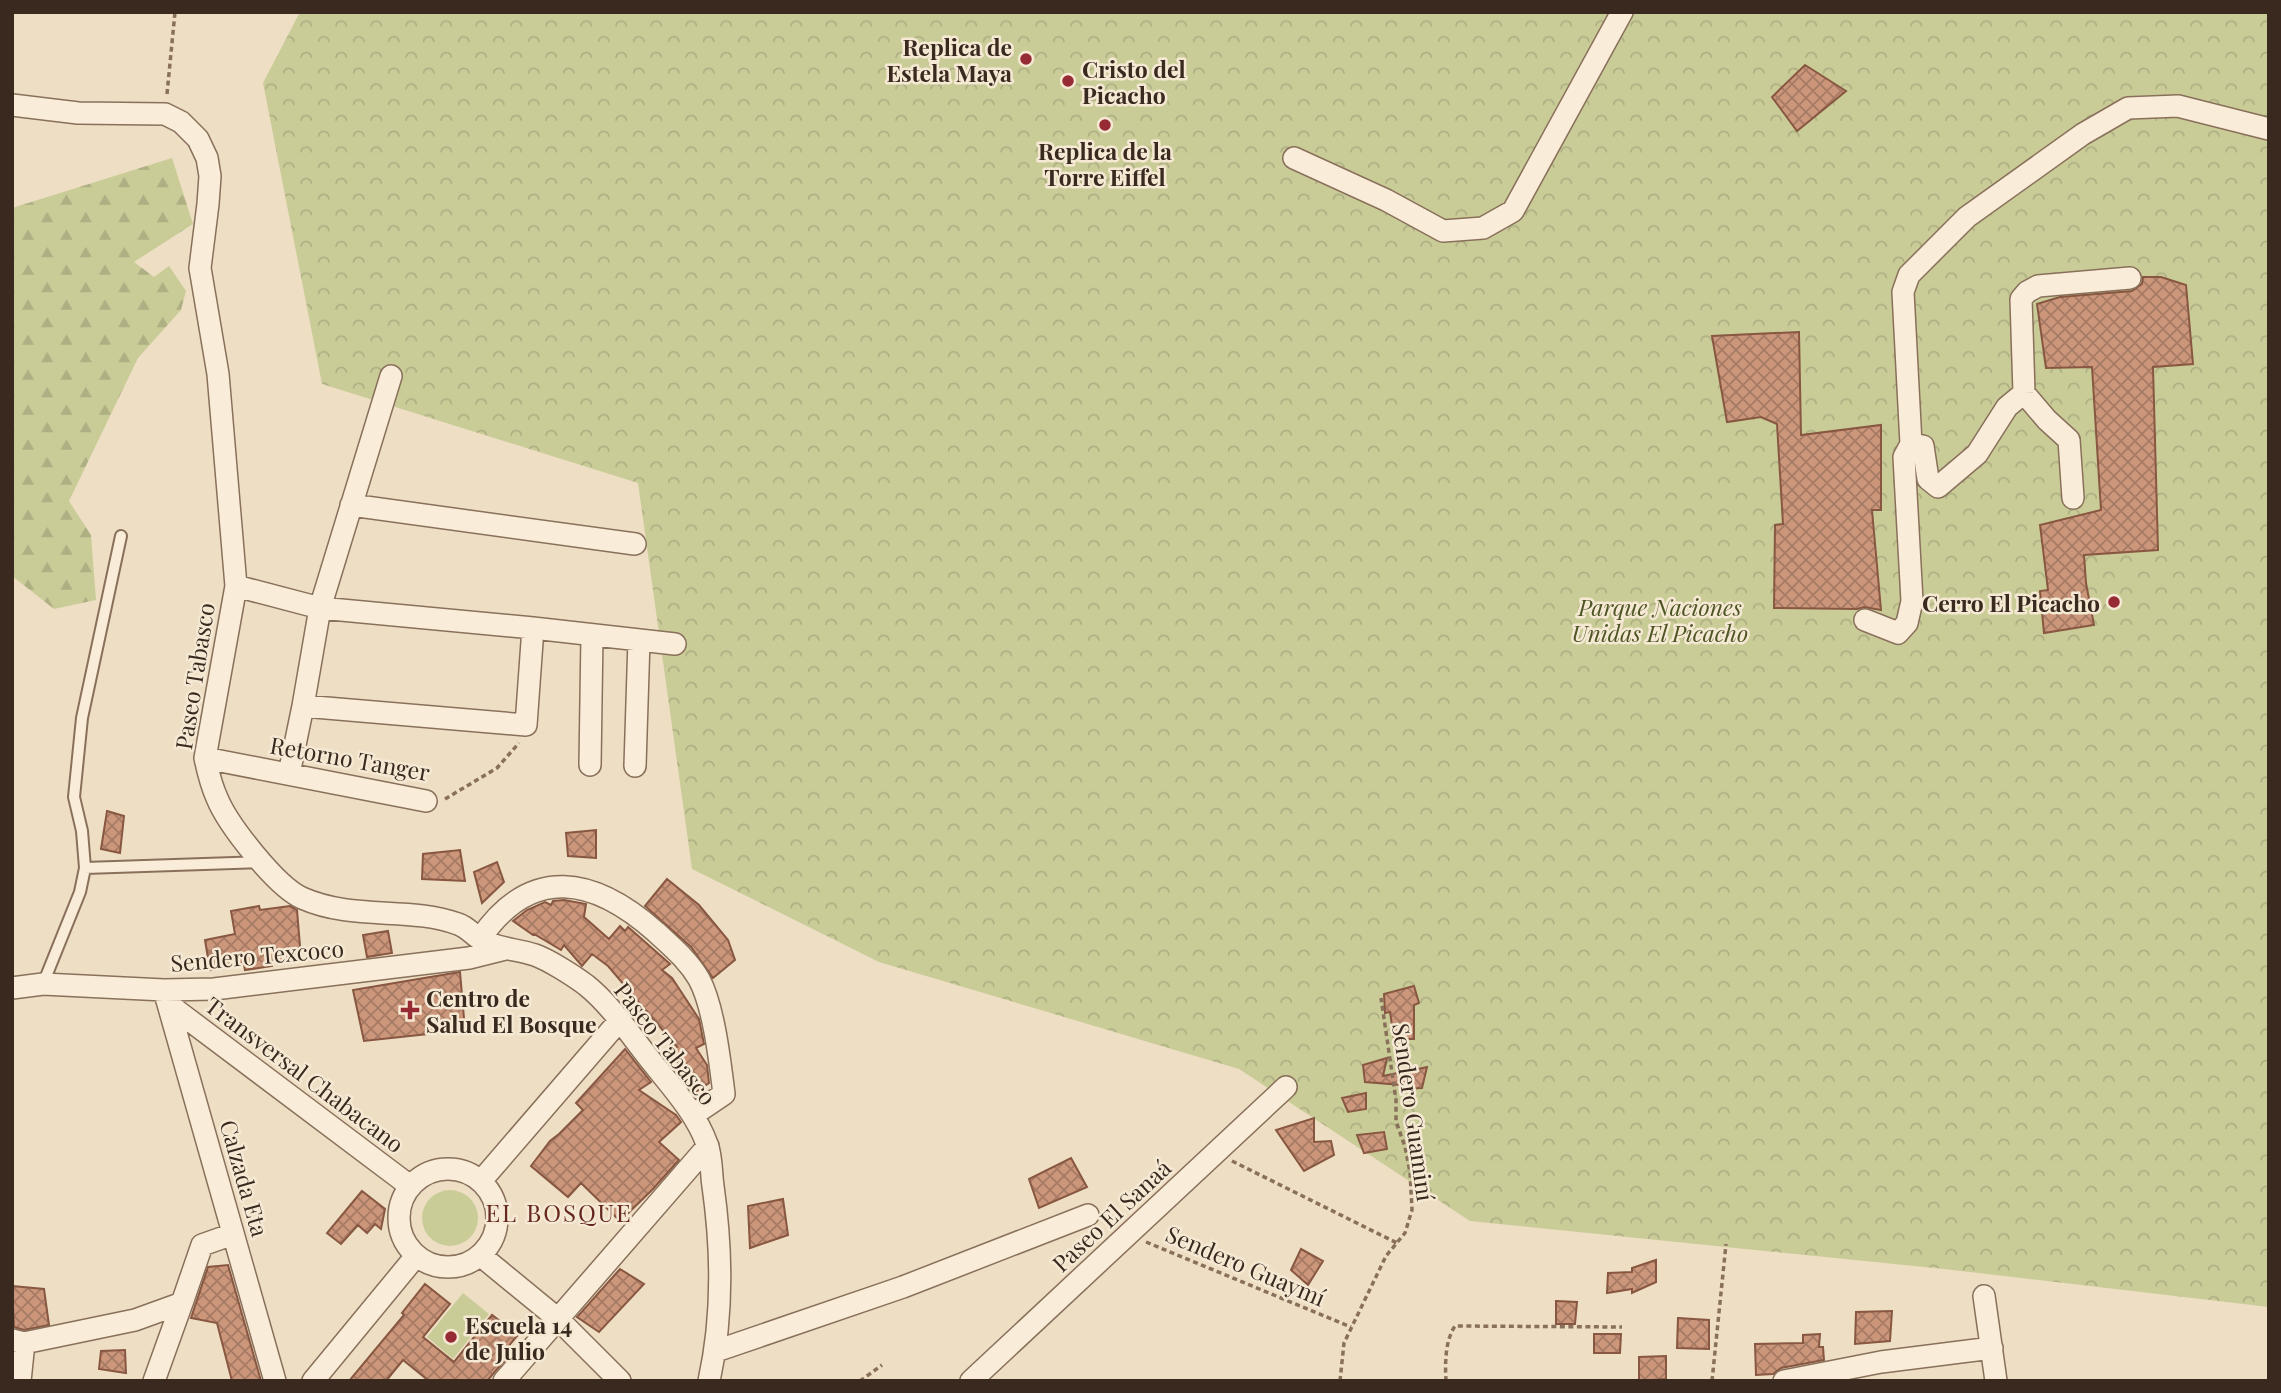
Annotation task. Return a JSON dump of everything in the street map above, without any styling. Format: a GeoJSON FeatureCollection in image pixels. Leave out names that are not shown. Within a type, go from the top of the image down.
{"type":"FeatureCollection","features":[{"type":"Feature","properties":{"kind":"street"},"geometry":{"type":"LineString","coordinates":[[1294,158],[1386,200],[1443,231],[1483,228],[1513,211],[1622,12]]}},
{"type":"Feature","properties":{"kind":"street"},"geometry":{"type":"LineString","coordinates":[[12,105],[78,113],[165,114]]}},
{"type":"Feature","properties":{"kind":"street"},"geometry":{"type":"LineString","coordinates":[[1865,620],[1898,633],[1907,623],[1912,601],[1904,457],[1911,444],[1903,292],[1909,275],[1967,217],[2083,134],[2129,108],[2178,106],[2269,129]]}},
{"type":"Feature","properties":{"kind":"street","name":"Paseo Tabasco"},"geometry":{"type":"LineString","coordinates":[[165,114],[181,122],[198,139],[207,158],[210,176],[200,268],[218,374],[236,586],[205,758],[218,801],[263,862],[288,889],[301,897],[354,912],[440,918],[463,925],[480,939],[505,949],[537,956],[586,985],[620,1020],[693,1115],[708,1146],[718,1222],[719,1279],[716,1351],[709,1381]]}},
{"type":"Feature","properties":{"kind":"street"},"geometry":{"type":"LineString","coordinates":[[2073,498],[2069,440],[2024,393],[2021,299],[2038,286],[2130,278]]}},
{"type":"Feature","properties":{"kind":"street"},"geometry":{"type":"LineString","coordinates":[[289,774],[320,608],[391,376]]}},
{"type":"Feature","properties":{"kind":"street"},"geometry":{"type":"LineString","coordinates":[[1911,444],[1923,446],[1927,479],[1938,487],[1977,454],[2007,407],[2024,393]]}},
{"type":"Feature","properties":{"kind":"street"},"geometry":{"type":"LineString","coordinates":[[351,505],[635,544]]}},
{"type":"Feature","properties":{"kind":"street"},"geometry":{"type":"LineString","coordinates":[[236,586],[320,608],[675,644]]}},
{"type":"Feature","properties":{"kind":"street"},"geometry":{"type":"LineString","coordinates":[[303,706],[526,724],[533,628]]}},
{"type":"Feature","properties":{"kind":"street"},"geometry":{"type":"LineString","coordinates":[[590,765],[592,635]]}},
{"type":"Feature","properties":{"kind":"street"},"geometry":{"type":"LineString","coordinates":[[635,766],[639,640]]}},
{"type":"Feature","properties":{"kind":"street","name":"Retorno Tanger"},"geometry":{"type":"LineString","coordinates":[[205,758],[426,801]]}},
{"type":"Feature","properties":{"kind":"street"},"geometry":{"type":"LineString","coordinates":[[480,939],[498,913],[527,892],[550,887],[589,890],[640,918],[683,957],[700,981],[709,1008],[724,1094],[693,1115]]}},
{"type":"Feature","properties":{"kind":"street","name":"Sendero Texcoco"},"geometry":{"type":"LineString","coordinates":[[12,988],[43,984],[166,997],[469,958],[505,949]]}},
{"type":"Feature","properties":{"kind":"street","name":"Transversal Chabacano"},"geometry":{"type":"LineString","coordinates":[[166,997],[410,1186]]}},
{"type":"Feature","properties":{"kind":"street","name":"Calzada Eta"},"geometry":{"type":"LineString","coordinates":[[166,997],[275,1381]]}},
{"type":"Feature","properties":{"kind":"street"},"geometry":{"type":"LineString","coordinates":[[481,1181],[620,1020]]}},
{"type":"Feature","properties":{"kind":"street","name":"Paseo El Sanaá"},"geometry":{"type":"LineString","coordinates":[[971,1381],[1286,1087]]}},
{"type":"Feature","properties":{"kind":"street"},"geometry":{"type":"LineString","coordinates":[[504,1381],[708,1146]]}},
{"type":"Feature","properties":{"kind":"street"},"geometry":{"type":"LineString","coordinates":[[452,1169],[481,1181],[494,1201],[497,1224],[488,1247],[469,1263],[455,1267],[428,1264],[416,1256],[406,1245],[399,1223],[402,1200],[410,1186],[422,1176],[437,1170],[452,1169]]}},
{"type":"Feature","properties":{"kind":"street"},"geometry":{"type":"LineString","coordinates":[[716,1351],[904,1287],[1088,1215]]}},
{"type":"Feature","properties":{"kind":"street"},"geometry":{"type":"LineString","coordinates":[[155,1381],[202,1245],[233,1234]]}},
{"type":"Feature","properties":{"kind":"street"},"geometry":{"type":"LineString","coordinates":[[480,1255],[558,1318],[620,1381]]}},
{"type":"Feature","properties":{"kind":"street"},"geometry":{"type":"LineString","coordinates":[[313,1381],[416,1256]]}},
{"type":"Feature","properties":{"kind":"street"},"geometry":{"type":"LineString","coordinates":[[1984,1296],[1996,1381]]}},
{"type":"Feature","properties":{"kind":"street"},"geometry":{"type":"LineString","coordinates":[[20,1381],[18,1341],[135,1320],[182,1303]]}},
{"type":"Feature","properties":{"kind":"street"},"geometry":{"type":"LineString","coordinates":[[1784,1381],[1881,1362],[1992,1348]]}},
{"type":"Feature","properties":{"kind":"lane"},"geometry":{"type":"LineString","coordinates":[[43,984],[80,892],[85,868],[82,831],[74,797],[81,729],[121,536]]}},
{"type":"Feature","properties":{"kind":"lane"},"geometry":{"type":"LineString","coordinates":[[85,868],[263,862]]}},
{"type":"Feature","properties":{"kind":"path"},"geometry":{"type":"LineString","coordinates":[[165,114],[175,12]]}},
{"type":"Feature","properties":{"kind":"path","name":"Retorno Tanger"},"geometry":{"type":"LineString","coordinates":[[426,801],[445,799],[497,768],[517,747],[526,724]]}},
{"type":"Feature","properties":{"kind":"path","name":"Sendero Guaminí"},"geometry":{"type":"LineString","coordinates":[[1340,1381],[1344,1343],[1386,1256],[1405,1233],[1412,1210],[1405,1147],[1396,1121],[1396,1100],[1381,998]]}},
{"type":"Feature","properties":{"kind":"path"},"geometry":{"type":"LineString","coordinates":[[1215,1153],[1397,1243]]}},
{"type":"Feature","properties":{"kind":"path","name":"Sendero Guaymí"},"geometry":{"type":"LineString","coordinates":[[1128,1234],[1351,1327]]}},
{"type":"Feature","properties":{"kind":"path"},"geometry":{"type":"LineString","coordinates":[[1712,1381],[1726,1244]]}},
{"type":"Feature","properties":{"kind":"path"},"geometry":{"type":"LineString","coordinates":[[1446,1381],[1447,1345],[1455,1326],[1622,1327]]}},
{"type":"Feature","properties":{"kind":"path"},"geometry":{"type":"LineString","coordinates":[[860,1381],[882,1365]]}},
{"type":"Feature","properties":{"kind":"green space","name":"Parque Naciones Unidas El Picacho"},"geometry":{"type":"Polygon","coordinates":[[[300,12],[2269,12],[2269,1307],[1944,1269],[1470,1221],[1239,1069],[879,962],[692,869],[638,483],[322,384],[263,83],[300,12]]]}},
{"type":"Feature","properties":{"kind":"green space"},"geometry":{"type":"Polygon","coordinates":[[[172,158],[193,224],[134,262],[154,277],[169,266],[186,291],[181,310],[138,358],[69,501],[91,535],[96,600],[54,609],[12,576],[12,208],[172,158]]]}},
{"type":"Feature","properties":{"kind":"green space"},"geometry":{"type":"Polygon","coordinates":[[[444,1190],[456,1190],[466,1194],[474,1202],[478,1218],[474,1234],[466,1242],[456,1246],[444,1246],[434,1242],[426,1234],[422,1224],[422,1212],[426,1202],[434,1194],[444,1190]]]}},
{"type":"Feature","properties":{"kind":"green space"},"geometry":{"type":"Polygon","coordinates":[[[463,1293],[489,1314],[453,1359],[427,1337],[463,1293]]]}},
{"type":"Feature","properties":{"kind":"building"},"geometry":{"type":"Polygon","coordinates":[[[1805,65],[1846,91],[1797,131],[1772,97],[1805,65]]]}},
{"type":"Feature","properties":{"kind":"building"},"geometry":{"type":"Polygon","coordinates":[[[2143,277],[2161,277],[2186,285],[2193,364],[2153,367],[2158,550],[2084,555],[2094,625],[2044,633],[2040,591],[2048,590],[2040,525],[2101,510],[2092,367],[2046,368],[2037,304],[2060,297],[2132,291],[2142,284],[2143,277]]]}},
{"type":"Feature","properties":{"kind":"building"},"geometry":{"type":"Polygon","coordinates":[[[1799,332],[1801,435],[1881,425],[1881,510],[1872,510],[1881,610],[1864,607],[1774,608],[1775,525],[1783,524],[1777,424],[1761,417],[1727,422],[1712,336],[1799,332]]]}},
{"type":"Feature","properties":{"kind":"building"},"geometry":{"type":"Polygon","coordinates":[[[107,811],[124,816],[120,853],[101,849],[107,811]]]}},
{"type":"Feature","properties":{"kind":"building"},"geometry":{"type":"Polygon","coordinates":[[[596,830],[596,858],[568,856],[566,833],[596,830]]]}},
{"type":"Feature","properties":{"kind":"building"},"geometry":{"type":"Polygon","coordinates":[[[460,850],[465,881],[422,879],[423,854],[460,850]]]}},
{"type":"Feature","properties":{"kind":"building"},"geometry":{"type":"Polygon","coordinates":[[[497,862],[504,882],[482,903],[474,872],[497,862]]]}},
{"type":"Feature","properties":{"kind":"building"},"geometry":{"type":"Polygon","coordinates":[[[667,879],[699,905],[728,940],[735,960],[713,978],[691,947],[645,906],[667,879]]]}},
{"type":"Feature","properties":{"kind":"building"},"geometry":{"type":"Polygon","coordinates":[[[553,901],[586,904],[584,917],[609,939],[620,926],[625,931],[628,927],[670,964],[662,970],[672,978],[699,1019],[704,1044],[696,1048],[707,1065],[709,1083],[697,1091],[670,1051],[677,1047],[608,966],[592,954],[582,966],[564,945],[561,950],[513,921],[527,910],[545,902],[551,905],[553,901]]]}},
{"type":"Feature","properties":{"kind":"building"},"geometry":{"type":"Polygon","coordinates":[[[259,906],[260,910],[290,906],[297,910],[301,958],[271,961],[272,966],[245,970],[244,965],[210,970],[205,940],[235,934],[231,911],[259,906]]]}},
{"type":"Feature","properties":{"kind":"building"},"geometry":{"type":"Polygon","coordinates":[[[388,931],[392,953],[367,957],[363,935],[388,931]]]}},
{"type":"Feature","properties":{"kind":"building","name":"Centro de Salud El Bosque"},"geometry":{"type":"Polygon","coordinates":[[[460,972],[465,1030],[364,1041],[353,990],[460,972]]]}},
{"type":"Feature","properties":{"kind":"building"},"geometry":{"type":"Polygon","coordinates":[[[1414,986],[1419,1003],[1414,1005],[1414,1039],[1394,1039],[1390,1012],[1385,1013],[1384,994],[1414,986]]]}},
{"type":"Feature","properties":{"kind":"building"},"geometry":{"type":"Polygon","coordinates":[[[625,1049],[651,1082],[639,1090],[676,1115],[681,1122],[659,1142],[679,1160],[620,1221],[581,1183],[568,1197],[531,1166],[550,1141],[583,1110],[576,1103],[625,1049]]]}},
{"type":"Feature","properties":{"kind":"building"},"geometry":{"type":"Polygon","coordinates":[[[1387,1058],[1383,1076],[1427,1067],[1422,1088],[1401,1089],[1402,1085],[1365,1082],[1363,1065],[1387,1058]]]}},
{"type":"Feature","properties":{"kind":"building"},"geometry":{"type":"Polygon","coordinates":[[[1366,1093],[1366,1109],[1348,1112],[1342,1098],[1366,1093]]]}},
{"type":"Feature","properties":{"kind":"building"},"geometry":{"type":"Polygon","coordinates":[[[1314,1118],[1314,1142],[1331,1141],[1334,1155],[1304,1171],[1276,1130],[1314,1118]]]}},
{"type":"Feature","properties":{"kind":"building"},"geometry":{"type":"Polygon","coordinates":[[[1384,1132],[1387,1149],[1364,1153],[1357,1135],[1384,1132]]]}},
{"type":"Feature","properties":{"kind":"building"},"geometry":{"type":"Polygon","coordinates":[[[1071,1158],[1087,1187],[1039,1208],[1029,1179],[1071,1158]]]}},
{"type":"Feature","properties":{"kind":"building"},"geometry":{"type":"Polygon","coordinates":[[[362,1191],[385,1209],[381,1229],[375,1224],[367,1233],[358,1225],[341,1244],[327,1233],[362,1191]]]}},
{"type":"Feature","properties":{"kind":"building"},"geometry":{"type":"Polygon","coordinates":[[[783,1199],[788,1235],[750,1248],[748,1206],[783,1199]]]}},
{"type":"Feature","properties":{"kind":"building"},"geometry":{"type":"Polygon","coordinates":[[[1301,1249],[1323,1261],[1308,1285],[1291,1270],[1301,1249]]]}},
{"type":"Feature","properties":{"kind":"building"},"geometry":{"type":"Polygon","coordinates":[[[1656,1260],[1656,1282],[1632,1293],[1632,1289],[1607,1293],[1608,1273],[1632,1272],[1632,1268],[1656,1260]]]}},
{"type":"Feature","properties":{"kind":"building"},"geometry":{"type":"Polygon","coordinates":[[[228,1265],[261,1381],[232,1381],[217,1323],[191,1318],[208,1267],[228,1265]]]}},
{"type":"Feature","properties":{"kind":"building"},"geometry":{"type":"Polygon","coordinates":[[[620,1269],[644,1284],[599,1332],[577,1317],[620,1269]]]}},
{"type":"Feature","properties":{"kind":"building"},"geometry":{"type":"Polygon","coordinates":[[[425,1284],[450,1304],[423,1337],[454,1362],[492,1315],[518,1335],[506,1349],[511,1353],[487,1381],[429,1381],[403,1360],[386,1381],[349,1381],[404,1315],[402,1313],[425,1284]]]}},
{"type":"Feature","properties":{"kind":"building"},"geometry":{"type":"Polygon","coordinates":[[[12,1286],[44,1289],[49,1325],[24,1330],[14,1327],[12,1286]]]}},
{"type":"Feature","properties":{"kind":"building"},"geometry":{"type":"Polygon","coordinates":[[[1556,1301],[1577,1302],[1575,1324],[1556,1324],[1556,1301]]]}},
{"type":"Feature","properties":{"kind":"building"},"geometry":{"type":"Polygon","coordinates":[[[1892,1311],[1890,1341],[1855,1344],[1856,1312],[1892,1311]]]}},
{"type":"Feature","properties":{"kind":"building"},"geometry":{"type":"Polygon","coordinates":[[[1678,1318],[1709,1320],[1709,1349],[1677,1348],[1678,1318]]]}},
{"type":"Feature","properties":{"kind":"building"},"geometry":{"type":"Polygon","coordinates":[[[1594,1334],[1621,1334],[1620,1353],[1594,1353],[1594,1334]]]}},
{"type":"Feature","properties":{"kind":"building"},"geometry":{"type":"Polygon","coordinates":[[[1820,1334],[1819,1347],[1823,1347],[1824,1360],[1781,1368],[1773,1374],[1756,1375],[1755,1344],[1803,1343],[1803,1335],[1820,1334]]]}},
{"type":"Feature","properties":{"kind":"building"},"geometry":{"type":"Polygon","coordinates":[[[125,1350],[126,1373],[99,1369],[101,1351],[125,1350]]]}},
{"type":"Feature","properties":{"kind":"building"},"geometry":{"type":"Polygon","coordinates":[[[1666,1356],[1666,1379],[1639,1381],[1639,1357],[1666,1356]]]}},
{"type":"Feature","properties":{"kind":"place","name":"Replica de Estela Maya"},"geometry":{"type":"Point","coordinates":[1026,59]}},
{"type":"Feature","properties":{"kind":"place","name":"Cristo del Picacho"},"geometry":{"type":"Point","coordinates":[1068,81]}},
{"type":"Feature","properties":{"kind":"place","name":"Replica de la Torre Eiffel"},"geometry":{"type":"Point","coordinates":[1105,125]}},
{"type":"Feature","properties":{"kind":"place","name":"Cerro El Picacho"},"geometry":{"type":"Point","coordinates":[2114,602]}},
{"type":"Feature","properties":{"kind":"place","name":"Centro de Salud El Bosque"},"geometry":{"type":"Point","coordinates":[410,1010]}},
{"type":"Feature","properties":{"kind":"place","name":"Escuela 14 de Julio"},"geometry":{"type":"Point","coordinates":[451,1337]}},
{"type":"Feature","properties":{"kind":"district","name":"EL BOSQUE"},"geometry":{"type":"Point","coordinates":[559,1212]}}]}
